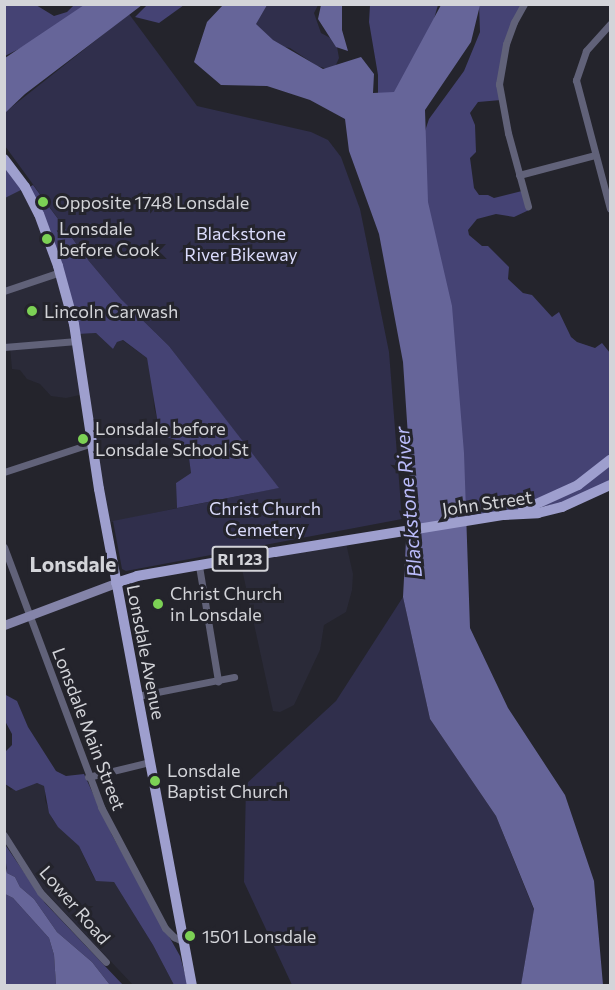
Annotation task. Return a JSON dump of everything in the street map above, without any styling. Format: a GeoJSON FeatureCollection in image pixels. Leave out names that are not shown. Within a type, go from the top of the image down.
{"type":"FeatureCollection","features":[{"type":"Feature","properties":{"kind":"main road","name":"Lonsdale Avenue"},"geometry":{"type":"LineString","coordinates":[[4,159],[36,208],[60,272],[77,341],[116,583],[192,986]]}},
{"type":"Feature","properties":{"kind":"main road","name":"RI 123"},"geometry":{"type":"LineString","coordinates":[[504,515],[534,507],[578,485],[610,460]]}},
{"type":"Feature","properties":{"kind":"main road"},"geometry":{"type":"LineString","coordinates":[[578,485],[578,501]]}},
{"type":"Feature","properties":{"kind":"main road","name":"John Street"},"geometry":{"type":"LineString","coordinates":[[116,583],[137,576],[504,515],[538,513],[578,501],[610,485]]}},
{"type":"Feature","properties":{"kind":"main road","name":"RI 123"},"geometry":{"type":"LineString","coordinates":[[4,625],[116,583]]}},
{"type":"Feature","properties":{"kind":"street"},"geometry":{"type":"LineString","coordinates":[[524,4],[506,44],[499,84],[503,114],[528,206]]}},
{"type":"Feature","properties":{"kind":"street"},"geometry":{"type":"LineString","coordinates":[[610,24],[586,51],[577,75],[578,93],[610,209]]}},
{"type":"Feature","properties":{"kind":"street"},"geometry":{"type":"LineString","coordinates":[[519,176],[596,155]]}},
{"type":"Feature","properties":{"kind":"street"},"geometry":{"type":"LineString","coordinates":[[4,291],[60,272]]}},
{"type":"Feature","properties":{"kind":"street"},"geometry":{"type":"LineString","coordinates":[[4,347],[77,341]]}},
{"type":"Feature","properties":{"kind":"street"},"geometry":{"type":"LineString","coordinates":[[4,472],[92,443]]}},
{"type":"Feature","properties":{"kind":"street","name":"Lonsdale Main Street"},"geometry":{"type":"LineString","coordinates":[[4,547],[101,807],[165,928],[174,938],[183,941]]}},
{"type":"Feature","properties":{"kind":"street"},"geometry":{"type":"LineString","coordinates":[[199,566],[218,681]]}},
{"type":"Feature","properties":{"kind":"street"},"geometry":{"type":"LineString","coordinates":[[137,696],[234,677]]}},
{"type":"Feature","properties":{"kind":"street"},"geometry":{"type":"LineString","coordinates":[[88,777],[150,762]]}},
{"type":"Feature","properties":{"kind":"street","name":"Lower Road"},"geometry":{"type":"LineString","coordinates":[[4,835],[40,892],[106,962]]}},
{"type":"Feature","properties":{"kind":"shaded area"},"geometry":{"type":"Polygon","coordinates":[[[36,5],[54,16],[67,12],[74,5],[89,5],[50,33],[5,56],[5,6],[36,5]]]}},
{"type":"Feature","properties":{"kind":"shaded area"},"geometry":{"type":"Polygon","coordinates":[[[147,5],[184,5],[159,23],[135,17],[147,5]]]}},
{"type":"Feature","properties":{"kind":"shaded area"},"geometry":{"type":"Polygon","coordinates":[[[370,5],[438,5],[427,43],[394,95],[378,105],[378,75],[369,22],[370,5]]]}},
{"type":"Feature","properties":{"kind":"shaded area"},"geometry":{"type":"Polygon","coordinates":[[[479,5],[526,5],[518,16],[502,59],[501,100],[478,102],[470,113],[475,125],[476,152],[470,158],[474,188],[479,195],[494,198],[522,191],[529,210],[514,217],[496,214],[477,219],[468,230],[469,235],[482,246],[488,246],[509,267],[508,279],[523,293],[532,295],[552,317],[559,312],[571,337],[577,342],[595,348],[602,343],[610,353],[610,484],[579,499],[466,523],[419,178],[425,131],[429,119],[464,71],[480,32],[479,5]]]}},
{"type":"Feature","properties":{"kind":"shaded area"},"geometry":{"type":"Polygon","coordinates":[[[4,157],[25,188],[5,198],[4,198],[4,157]]]}},
{"type":"Feature","properties":{"kind":"shaded area"},"geometry":{"type":"Polygon","coordinates":[[[33,185],[89,261],[121,299],[169,346],[279,488],[177,508],[176,483],[191,473],[189,458],[185,448],[176,440],[163,436],[158,424],[147,358],[123,340],[117,342],[113,349],[96,333],[78,334],[26,189],[33,185]]]}},
{"type":"Feature","properties":{"kind":"shaded area"},"geometry":{"type":"Polygon","coordinates":[[[25,188],[78,334],[96,333],[113,349],[117,342],[122,340],[147,358],[153,386],[154,408],[163,436],[176,440],[185,448],[189,458],[191,473],[176,483],[177,508],[108,523],[84,394],[66,398],[51,396],[40,384],[27,379],[20,370],[12,369],[10,348],[5,346],[5,198],[25,188]]]}},
{"type":"Feature","properties":{"kind":"shaded area"},"geometry":{"type":"Polygon","coordinates":[[[346,543],[353,574],[352,590],[346,612],[324,625],[320,650],[294,705],[280,712],[273,711],[240,560],[346,543]]]}},
{"type":"Feature","properties":{"kind":"shaded area"},"geometry":{"type":"Polygon","coordinates":[[[4,694],[17,701],[28,727],[56,771],[66,776],[84,774],[112,835],[180,956],[188,985],[174,985],[153,945],[114,882],[96,881],[79,846],[58,827],[49,813],[44,786],[37,783],[16,791],[5,784],[5,752],[12,745],[12,734],[5,721],[4,694]]]}},
{"type":"Feature","properties":{"kind":"shaded area"},"geometry":{"type":"Polygon","coordinates":[[[37,783],[45,786],[45,800],[53,820],[79,846],[94,878],[114,882],[153,945],[174,985],[133,985],[37,883],[5,829],[5,784],[10,790],[37,783]]]}},
{"type":"Feature","properties":{"kind":"shaded area"},"geometry":{"type":"Polygon","coordinates":[[[4,843],[45,903],[123,985],[110,985],[92,962],[57,932],[34,899],[20,887],[15,877],[7,873],[4,843]]]}},
{"type":"Feature","properties":{"kind":"shaded area"},"geometry":{"type":"Polygon","coordinates":[[[5,894],[13,898],[49,938],[54,955],[56,985],[5,986],[5,894]]]}},
{"type":"Feature","properties":{"kind":"green space"},"geometry":{"type":"Polygon","coordinates":[[[266,5],[318,5],[314,13],[321,33],[336,41],[339,58],[335,67],[331,70],[317,66],[290,48],[268,44],[254,25],[266,5]]]}},
{"type":"Feature","properties":{"kind":"green space","name":"Blackstone River Bikeway"},"geometry":{"type":"Polygon","coordinates":[[[129,14],[197,106],[311,132],[328,140],[341,157],[360,209],[389,352],[402,519],[126,571],[122,569],[113,521],[278,488],[169,346],[121,299],[89,261],[5,146],[4,113],[129,14]]]}},
{"type":"Feature","properties":{"kind":"green space"},"geometry":{"type":"Polygon","coordinates":[[[403,597],[430,719],[496,816],[534,910],[521,985],[292,985],[244,882],[246,784],[336,701],[403,597]]]}},
{"type":"Feature","properties":{"kind":"water"},"geometry":{"type":"Polygon","coordinates":[[[84,5],[142,5],[25,94],[5,113],[5,58],[84,5]]]}},
{"type":"Feature","properties":{"kind":"water"},"geometry":{"type":"Polygon","coordinates":[[[223,5],[267,5],[256,24],[273,40],[323,69],[361,57],[374,74],[373,93],[394,92],[441,5],[480,5],[471,42],[425,110],[428,202],[452,306],[464,453],[470,628],[508,708],[565,795],[594,881],[603,985],[521,985],[534,909],[496,816],[430,719],[403,597],[410,466],[403,362],[379,234],[349,151],[345,119],[310,100],[267,86],[221,85],[194,62],[207,22],[223,5]]]}},
{"type":"Feature","properties":{"kind":"water"},"geometry":{"type":"Polygon","coordinates":[[[321,5],[342,5],[342,30],[348,51],[336,47],[318,19],[321,5]]]}},
{"type":"Feature","properties":{"kind":"water"},"geometry":{"type":"Polygon","coordinates":[[[5,863],[7,873],[15,877],[20,887],[34,899],[57,932],[92,962],[110,985],[56,985],[54,955],[49,938],[13,898],[5,894],[5,863]]]}},
{"type":"Feature","properties":{"kind":"place","name":"Opposite 1748 Lonsdale"},"geometry":{"type":"Point","coordinates":[43,202]}},
{"type":"Feature","properties":{"kind":"place","name":"Lonsdale before Cook"},"geometry":{"type":"Point","coordinates":[47,239]}},
{"type":"Feature","properties":{"kind":"place","name":"Lincoln Carwash"},"geometry":{"type":"Point","coordinates":[32,311]}},
{"type":"Feature","properties":{"kind":"place","name":"Lonsdale before Lonsdale School St"},"geometry":{"type":"Point","coordinates":[83,439]}},
{"type":"Feature","properties":{"kind":"place","name":"Christ Church in Lonsdale"},"geometry":{"type":"Point","coordinates":[158,604]}},
{"type":"Feature","properties":{"kind":"place","name":"Lonsdale Baptist Church"},"geometry":{"type":"Point","coordinates":[155,781]}},
{"type":"Feature","properties":{"kind":"place","name":"1501 Lonsdale"},"geometry":{"type":"Point","coordinates":[190,936]}},
{"type":"Feature","properties":{"kind":"district","name":"Lonsdale"},"geometry":{"type":"Point","coordinates":[73,564]}},
{"type":"Feature","properties":{"kind":"water label","name":"Blackstone River"},"geometry":{"type":"Point","coordinates":[408,502]}},
{"type":"Feature","properties":{"kind":"park label","name":"Christ Church Cemetery"},"geometry":{"type":"Point","coordinates":[265,519]}}]}
